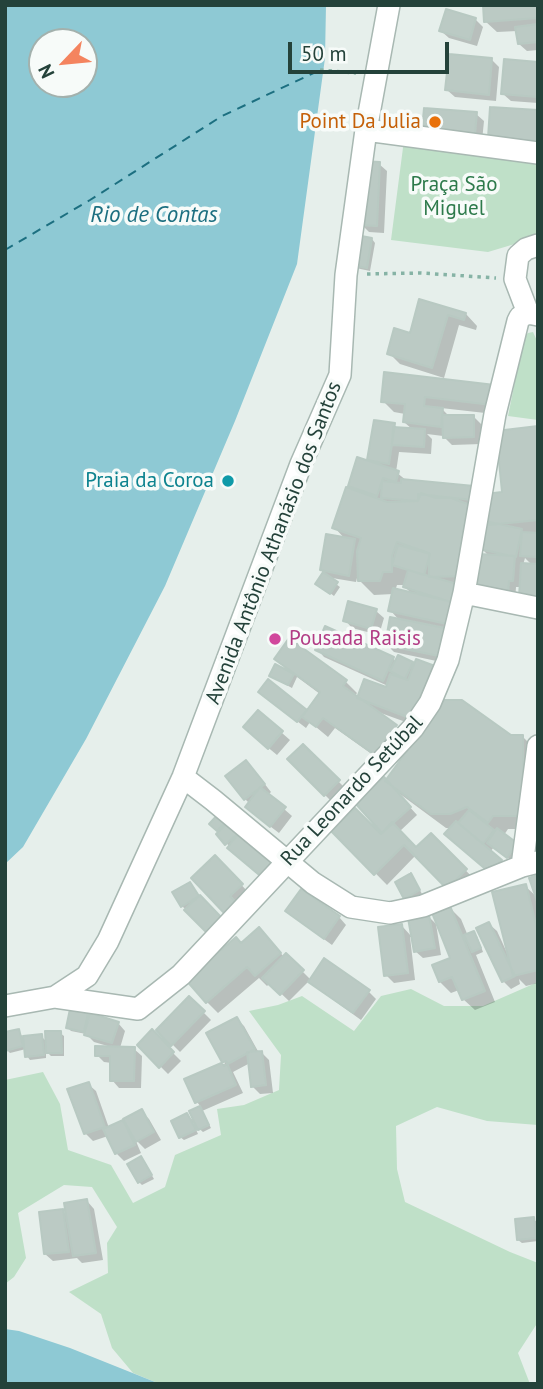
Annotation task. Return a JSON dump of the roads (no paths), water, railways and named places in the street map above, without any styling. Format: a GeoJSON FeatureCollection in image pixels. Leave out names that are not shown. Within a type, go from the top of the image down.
{"type":"FeatureCollection","features":[{"type":"Feature","properties":{"kind":"street","name":"Avenida Antônio Athanásio dos Santos"},"geometry":{"type":"LineString","coordinates":[[55,998],[88,976],[108,941],[183,777],[301,464],[340,375],[346,275],[366,130],[389,5]]}},
{"type":"Feature","properties":{"kind":"street"},"geometry":{"type":"LineString","coordinates":[[366,130],[538,153]]}},
{"type":"Feature","properties":{"kind":"street"},"geometry":{"type":"LineString","coordinates":[[529,315],[515,279],[518,256],[526,249],[538,245]]}},
{"type":"Feature","properties":{"kind":"street","name":"Rua Leonardo Setúbal"},"geometry":{"type":"LineString","coordinates":[[55,998],[138,1009],[181,975],[413,728],[430,703],[449,660],[464,593],[495,414],[518,321],[529,315]]}},
{"type":"Feature","properties":{"kind":"street"},"geometry":{"type":"LineString","coordinates":[[464,593],[538,608]]}},
{"type":"Feature","properties":{"kind":"street"},"geometry":{"type":"LineString","coordinates":[[183,777],[313,884],[351,907],[390,914],[423,906],[530,864],[538,746]]}},
{"type":"Feature","properties":{"kind":"street"},"geometry":{"type":"LineString","coordinates":[[5,1006],[55,998]]}},
{"type":"Feature","properties":{"kind":"water","name":"Rio de Contas"},"geometry":{"type":"Polygon","coordinates":[[[5,5],[326,5],[325,58],[297,264],[235,421],[165,586],[86,739],[23,847],[5,864],[5,5]]]}},
{"type":"Feature","properties":{"kind":"water"},"geometry":{"type":"Polygon","coordinates":[[[5,1329],[70,1348],[160,1384],[5,1384],[5,1329]]]}},
{"type":"Feature","properties":{"kind":"place","name":"Point Da Julia"},"geometry":{"type":"Point","coordinates":[435,122]}},
{"type":"Feature","properties":{"kind":"place","name":"Praia da Coroa"},"geometry":{"type":"Point","coordinates":[228,481]}},
{"type":"Feature","properties":{"kind":"place","name":"Pousada Raisis"},"geometry":{"type":"Point","coordinates":[275,639]}},
{"type":"Feature","properties":{"kind":"park label","name":"Praça São Miguel"},"geometry":{"type":"Point","coordinates":[454,197]}}]}
